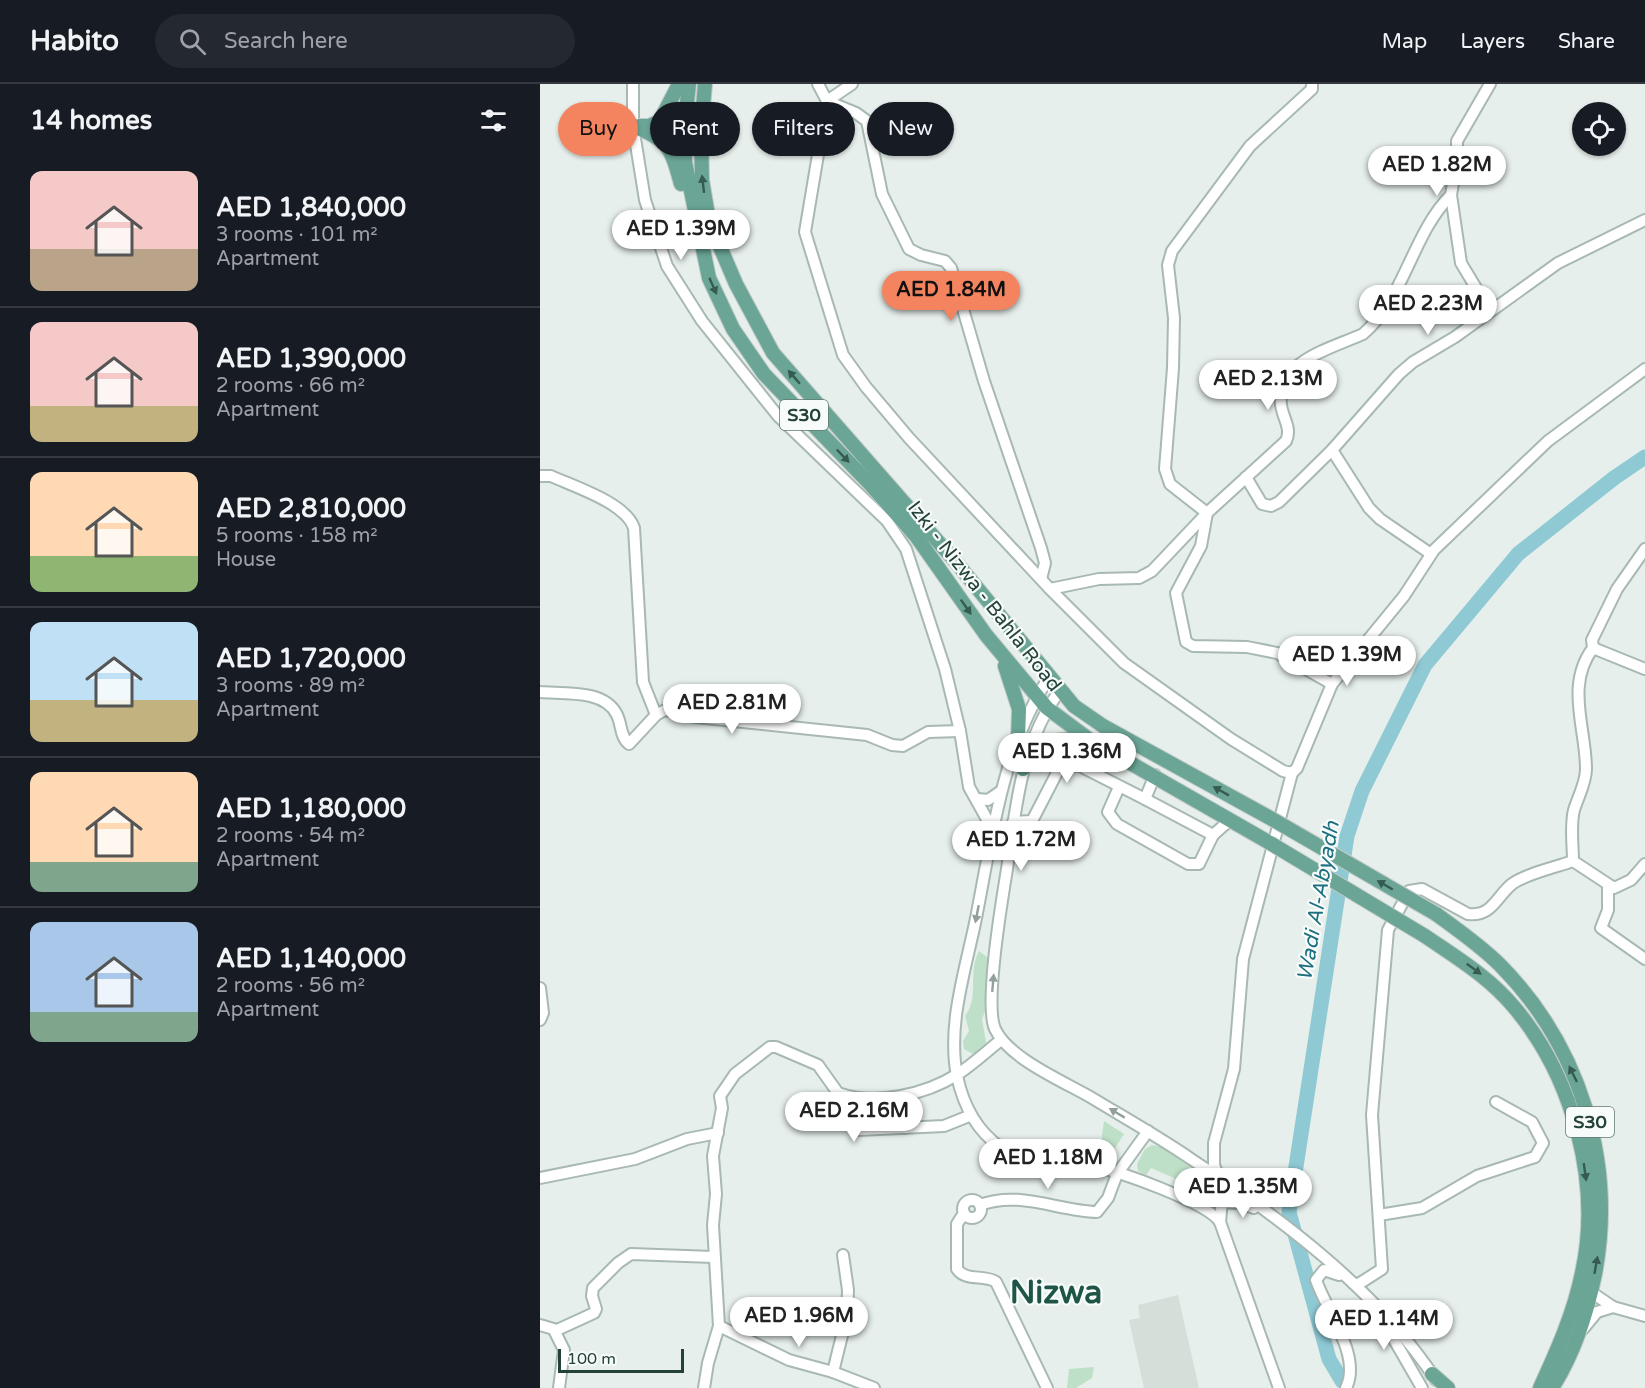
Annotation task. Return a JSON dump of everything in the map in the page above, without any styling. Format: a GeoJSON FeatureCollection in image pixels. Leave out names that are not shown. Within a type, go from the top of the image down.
{"type":"FeatureCollection","features":[{"type":"Feature","properties":{"kind":"main road"},"geometry":{"type":"LineString","coordinates":[[638,126],[649,126],[660,122],[679,84]]}},
{"type":"Feature","properties":{"kind":"main road","name":"Izki - Nizwa - Bahla Road"},"geometry":{"type":"LineString","coordinates":[[689,84],[684,130],[685,162],[700,245],[709,278],[733,329],[764,374],[871,485],[916,536],[1000,653],[1047,708],[1090,740],[1155,775],[1270,843],[1425,936],[1480,973],[1515,1008],[1540,1045],[1562,1088],[1576,1131],[1588,1192],[1587,1245],[1577,1297],[1559,1347],[1540,1388]]}},
{"type":"Feature","properties":{"kind":"main road","name":"Izki - Nizwa - Bahla Road"},"geometry":{"type":"LineString","coordinates":[[705,84],[700,131],[702,180],[709,221],[736,284],[773,353],[955,561],[1026,645],[1060,690],[1079,710],[1103,726],[1272,819],[1436,914],[1500,965],[1525,994],[1556,1040],[1577,1080],[1592,1128],[1601,1194],[1600,1243],[1591,1292],[1577,1338],[1555,1385]]}},
{"type":"Feature","properties":{"kind":"main road"},"geometry":{"type":"LineString","coordinates":[[638,128],[656,135],[670,148],[700,245]]}},
{"type":"Feature","properties":{"kind":"main road"},"geometry":{"type":"LineString","coordinates":[[1000,653],[1019,709],[1018,739]]}},
{"type":"Feature","properties":{"kind":"main road"},"geometry":{"type":"LineString","coordinates":[[1023,769],[1035,752],[1052,741],[1090,740]]}},
{"type":"Feature","properties":{"kind":"main road"},"geometry":{"type":"LineString","coordinates":[[1533,1388],[1559,1347]]}},
{"type":"Feature","properties":{"kind":"main road"},"geometry":{"type":"LineString","coordinates":[[1432,1374],[1448,1388]]}},
{"type":"Feature","properties":{"kind":"street"},"geometry":{"type":"LineString","coordinates":[[633,84],[633,102]]}},
{"type":"Feature","properties":{"kind":"street"},"geometry":{"type":"LineString","coordinates":[[818,84],[827,101],[805,232],[840,349],[866,387],[909,438],[1050,589],[1133,670],[1231,739],[1283,771],[1292,773]]}},
{"type":"Feature","properties":{"kind":"street"},"geometry":{"type":"LineString","coordinates":[[827,101],[852,84]]}},
{"type":"Feature","properties":{"kind":"street"},"geometry":{"type":"LineString","coordinates":[[1207,513],[1170,484],[1165,469],[1173,368],[1174,318],[1168,266],[1172,252],[1250,146],[1312,89],[1312,84]]}},
{"type":"Feature","properties":{"kind":"street"},"geometry":{"type":"LineString","coordinates":[[1490,84],[1457,141],[1457,160],[1451,195],[1461,263],[1490,311]]}},
{"type":"Feature","properties":{"kind":"street"},"geometry":{"type":"LineString","coordinates":[[827,101],[856,113],[867,121],[882,194],[909,249],[921,255],[945,261],[951,268],[984,381],[1041,548],[1045,562],[1041,579]]}},
{"type":"Feature","properties":{"kind":"street"},"geometry":{"type":"LineString","coordinates":[[638,156],[645,200],[667,266],[702,321],[778,416],[888,521],[906,549],[945,669],[960,731],[969,787],[978,799],[993,830]]}},
{"type":"Feature","properties":{"kind":"street"},"geometry":{"type":"LineString","coordinates":[[1050,589],[1099,579],[1139,579],[1152,571],[1207,513],[1286,441],[1290,433],[1280,394],[1287,375],[1297,364],[1363,334],[1371,327],[1394,293],[1435,211],[1451,195]]}},
{"type":"Feature","properties":{"kind":"street"},"geometry":{"type":"LineString","coordinates":[[1246,477],[1262,504],[1271,506],[1279,502],[1332,450],[1399,374],[1558,263],[1645,220]]}},
{"type":"Feature","properties":{"kind":"street"},"geometry":{"type":"LineString","coordinates":[[1279,1388],[1220,1222],[1220,1202],[1223,1189],[1214,1165],[1214,1143],[1234,1069],[1243,959],[1292,773],[1297,768],[1332,684],[1404,596],[1431,554],[1487,497],[1548,441],[1645,369]]}},
{"type":"Feature","properties":{"kind":"street"},"geometry":{"type":"LineString","coordinates":[[1332,450],[1369,508],[1380,519],[1431,554]]}},
{"type":"Feature","properties":{"kind":"street"},"geometry":{"type":"LineString","coordinates":[[540,476],[551,476],[614,505],[631,518],[634,528],[643,682],[656,715]]}},
{"type":"Feature","properties":{"kind":"street"},"geometry":{"type":"LineString","coordinates":[[1207,513],[1201,546],[1176,593],[1186,642],[1193,646],[1247,647],[1277,653],[1332,684]]}},
{"type":"Feature","properties":{"kind":"street"},"geometry":{"type":"LineString","coordinates":[[1573,861],[1574,812],[1586,771],[1582,723],[1577,707],[1577,690],[1585,658],[1593,648],[1592,640],[1617,589],[1645,549]]}},
{"type":"Feature","properties":{"kind":"street"},"geometry":{"type":"LineString","coordinates":[[1593,648],[1645,669]]}},
{"type":"Feature","properties":{"kind":"street"},"geometry":{"type":"LineString","coordinates":[[1049,677],[1037,696],[1018,739],[1001,791],[956,1028],[957,1075],[969,1116],[992,1141],[1006,1151],[1024,1157],[1098,1167],[1189,1200],[1212,1213],[1220,1222]]}},
{"type":"Feature","properties":{"kind":"street"},"geometry":{"type":"LineString","coordinates":[[1060,690],[1047,708],[1033,737],[1023,769],[999,920],[991,1010],[995,1029],[1002,1040],[1030,1063],[1148,1131],[1219,1178],[1357,1285],[1401,1332],[1441,1388]]}},
{"type":"Feature","properties":{"kind":"street"},"geometry":{"type":"LineString","coordinates":[[540,692],[588,695],[605,703],[617,713],[624,740],[629,744],[656,715],[665,710],[695,717],[867,735],[892,745],[908,745],[928,732],[960,731]]}},
{"type":"Feature","properties":{"kind":"street"},"geometry":{"type":"LineString","coordinates":[[1013,822],[1032,821],[1060,765],[1080,766],[1213,835]]}},
{"type":"Feature","properties":{"kind":"street"},"geometry":{"type":"LineString","coordinates":[[1145,799],[1155,775]]}},
{"type":"Feature","properties":{"kind":"street"},"geometry":{"type":"LineString","coordinates":[[1119,787],[1108,812],[1117,824],[1188,864],[1199,864],[1213,835],[1230,820]]}},
{"type":"Feature","properties":{"kind":"street"},"geometry":{"type":"LineString","coordinates":[[978,799],[988,800],[1001,791]]}},
{"type":"Feature","properties":{"kind":"street"},"geometry":{"type":"LineString","coordinates":[[1573,861],[1608,886],[1619,887],[1631,880],[1645,864]]}},
{"type":"Feature","properties":{"kind":"street"},"geometry":{"type":"LineString","coordinates":[[1357,1285],[1382,1269],[1372,1115],[1389,924],[1409,891],[1422,890],[1468,914],[1476,915],[1492,908],[1513,884],[1573,861]]}},
{"type":"Feature","properties":{"kind":"street"},"geometry":{"type":"LineString","coordinates":[[1608,886],[1608,910],[1601,928],[1645,959]]}},
{"type":"Feature","properties":{"kind":"street"},"geometry":{"type":"LineString","coordinates":[[540,988],[543,1013],[540,1020]]}},
{"type":"Feature","properties":{"kind":"street"},"geometry":{"type":"LineString","coordinates":[[704,1388],[708,1363],[719,1326],[713,1257],[716,1194],[713,1156],[722,1108],[720,1096],[735,1074],[770,1047],[782,1048],[813,1061],[822,1069],[834,1091],[859,1098],[904,1096],[957,1075],[1002,1040]]}},
{"type":"Feature","properties":{"kind":"street"},"geometry":{"type":"LineString","coordinates":[[904,1096],[905,1128]]}},
{"type":"Feature","properties":{"kind":"street"},"geometry":{"type":"LineString","coordinates":[[859,1098],[858,1130],[944,1126],[969,1116]]}},
{"type":"Feature","properties":{"kind":"street"},"geometry":{"type":"LineString","coordinates":[[1379,1215],[1422,1208],[1477,1176],[1535,1157],[1543,1143],[1532,1122],[1496,1102]]}},
{"type":"Feature","properties":{"kind":"street"},"geometry":{"type":"LineString","coordinates":[[1047,1388],[996,1282],[989,1278],[966,1276],[957,1269],[957,1224],[964,1213],[968,1217],[977,1217],[981,1210],[980,1204],[996,1199],[1014,1199],[1097,1212],[1108,1198],[1117,1174],[1148,1131]]}},
{"type":"Feature","properties":{"kind":"street"},"geometry":{"type":"LineString","coordinates":[[540,1178],[635,1160],[687,1139],[718,1133]]}},
{"type":"Feature","properties":{"kind":"street"},"geometry":{"type":"LineString","coordinates":[[1192,1159],[1206,1152],[1214,1143]]}},
{"type":"Feature","properties":{"kind":"street"},"geometry":{"type":"LineString","coordinates":[[1189,1200],[1248,1205],[1270,1216]]}},
{"type":"Feature","properties":{"kind":"street"},"geometry":{"type":"LineString","coordinates":[[540,1325],[554,1330],[594,1313],[596,1309],[592,1296],[593,1288],[618,1263],[631,1254],[713,1257]]}},
{"type":"Feature","properties":{"kind":"street"},"geometry":{"type":"LineString","coordinates":[[833,1372],[847,1315],[848,1290],[843,1255]]}},
{"type":"Feature","properties":{"kind":"street"},"geometry":{"type":"LineString","coordinates":[[1346,1388],[1350,1380],[1349,1360],[1316,1280],[1320,1272],[1328,1270],[1357,1285]]}},
{"type":"Feature","properties":{"kind":"street"},"geometry":{"type":"LineString","coordinates":[[1591,1292],[1612,1307],[1645,1316]]}},
{"type":"Feature","properties":{"kind":"street"},"geometry":{"type":"LineString","coordinates":[[1371,1299],[1422,1388]]}},
{"type":"Feature","properties":{"kind":"street"},"geometry":{"type":"LineString","coordinates":[[1577,1338],[1597,1312],[1612,1307]]}},
{"type":"Feature","properties":{"kind":"street"},"geometry":{"type":"LineString","coordinates":[[719,1326],[789,1360],[833,1372],[874,1388]]}},
{"type":"Feature","properties":{"kind":"street"},"geometry":{"type":"LineString","coordinates":[[554,1330],[564,1350],[559,1388]]}},
{"type":"Feature","properties":{"kind":"shaded area"},"geometry":{"type":"Polygon","coordinates":[[[1178,1295],[1199,1388],[1144,1388],[1129,1320],[1140,1318],[1138,1305],[1178,1295]]]}},
{"type":"Feature","properties":{"kind":"green space"},"geometry":{"type":"Polygon","coordinates":[[[979,951],[991,960],[986,1009],[982,1019],[986,1042],[982,1050],[973,1054],[964,1049],[963,1041],[969,1031],[965,1016],[972,1001],[974,968],[979,951]]]}},
{"type":"Feature","properties":{"kind":"green space"},"geometry":{"type":"Polygon","coordinates":[[[1104,1121],[1124,1134],[1110,1156],[1100,1150],[1104,1121]]]}},
{"type":"Feature","properties":{"kind":"green space"},"geometry":{"type":"Polygon","coordinates":[[[1152,1145],[1161,1147],[1216,1185],[1214,1195],[1200,1198],[1185,1191],[1188,1184],[1151,1168],[1146,1175],[1138,1171],[1137,1164],[1145,1149],[1152,1145]]]}},
{"type":"Feature","properties":{"kind":"green space"},"geometry":{"type":"Polygon","coordinates":[[[1094,1367],[1092,1378],[1076,1388],[1067,1388],[1069,1369],[1094,1367]]]}},
{"type":"Feature","properties":{"kind":"waterway","name":"Wadi Al-Abyadh"},"geometry":{"type":"LineString","coordinates":[[1342,1381],[1329,1359],[1289,1212],[1347,836],[1362,791],[1425,665],[1518,554],[1614,478],[1645,457]]}},
{"type":"Feature","properties":{"kind":"district","name":"Nizwa"},"geometry":{"type":"Point","coordinates":[1056,1292]}}]}
